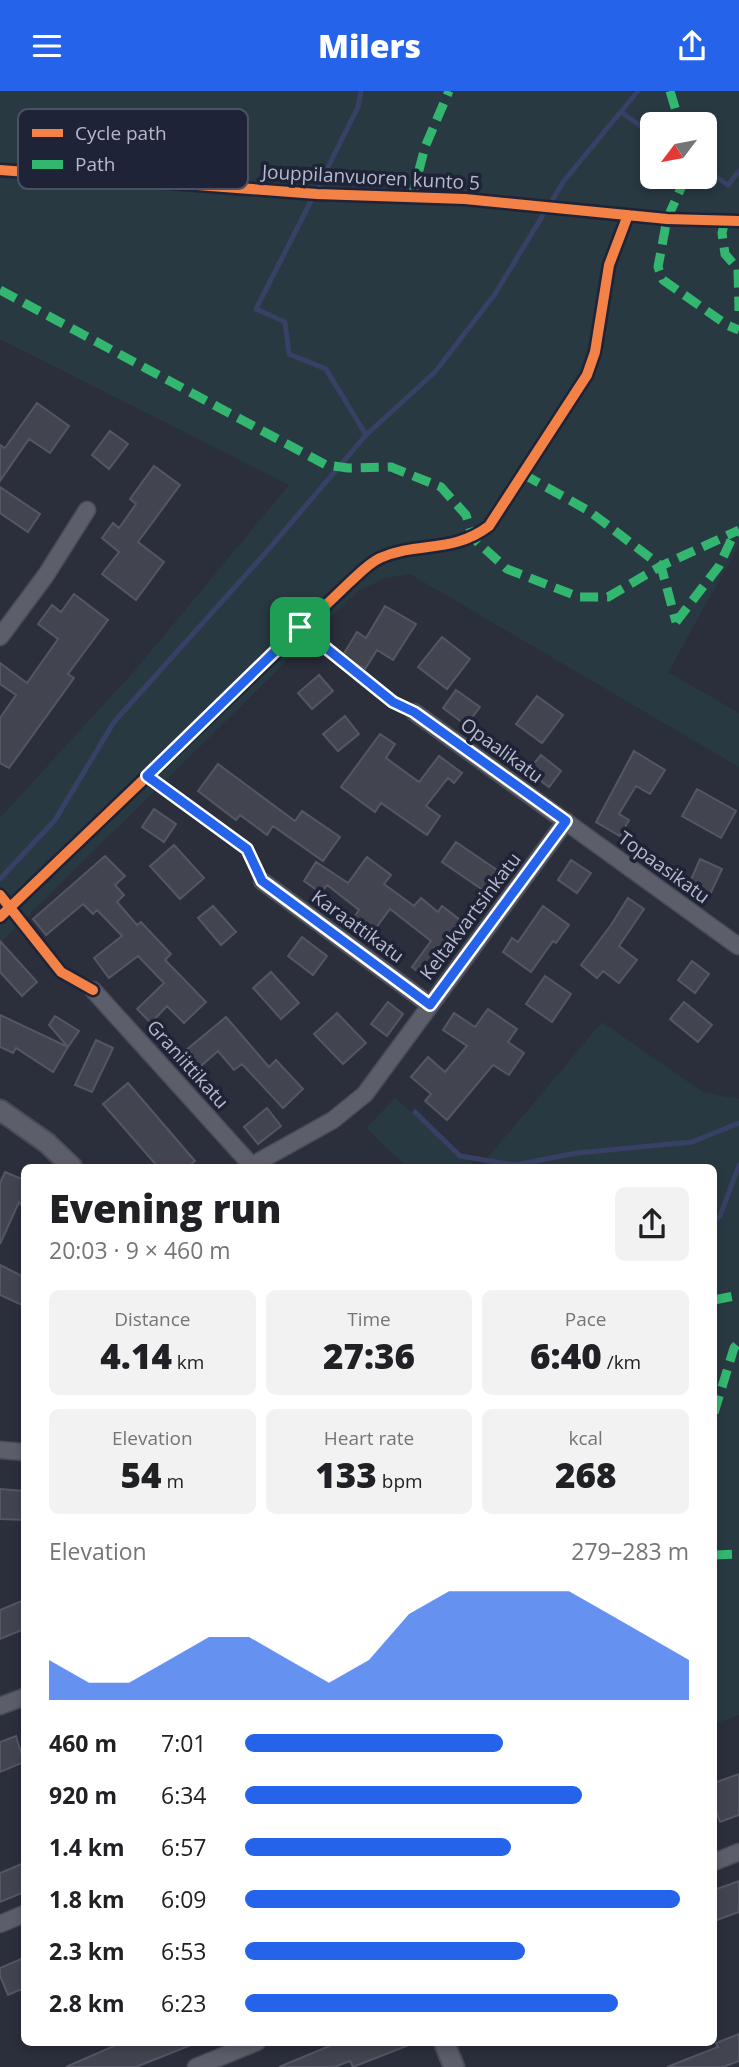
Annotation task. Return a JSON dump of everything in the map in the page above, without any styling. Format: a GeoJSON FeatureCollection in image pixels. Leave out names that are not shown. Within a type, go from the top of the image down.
{"type":"FeatureCollection","features":[{"type":"Feature","properties":{"kind":"street"},"geometry":{"type":"LineString","coordinates":[[0,637],[46,575],[87,510]]}},
{"type":"Feature","properties":{"kind":"street","name":"Opaalikatu"},"geometry":{"type":"LineString","coordinates":[[414,712],[566,821]]}},
{"type":"Feature","properties":{"kind":"street","name":"Topaasikatu"},"geometry":{"type":"LineString","coordinates":[[566,821],[738,946]]}},
{"type":"Feature","properties":{"kind":"street","name":"Keltakvartsinkatu"},"geometry":{"type":"LineString","coordinates":[[256,1164],[332,1120],[365,1094],[566,821]]}},
{"type":"Feature","properties":{"kind":"street","name":"Karaattikatu"},"geometry":{"type":"LineString","coordinates":[[262,881],[430,1005]]}},
{"type":"Feature","properties":{"kind":"street","name":"Graniittikatu"},"geometry":{"type":"LineString","coordinates":[[93,990],[248,1164]]}},
{"type":"Feature","properties":{"kind":"street"},"geometry":{"type":"LineString","coordinates":[[0,1110],[47,1143],[69,1164]]}},
{"type":"Feature","properties":{"kind":"street"},"geometry":{"type":"LineString","coordinates":[[0,1450],[21,1452]]}},
{"type":"Feature","properties":{"kind":"street"},"geometry":{"type":"LineString","coordinates":[[0,1706],[21,1698]]}},
{"type":"Feature","properties":{"kind":"street"},"geometry":{"type":"LineString","coordinates":[[717,1861],[739,1852]]}},
{"type":"Feature","properties":{"kind":"street"},"geometry":{"type":"LineString","coordinates":[[0,1924],[21,1915]]}},
{"type":"Feature","properties":{"kind":"street"},"geometry":{"type":"LineString","coordinates":[[196,2067],[247,2046]]}},
{"type":"Feature","properties":{"kind":"street"},"geometry":{"type":"LineString","coordinates":[[446,2046],[454,2067]]}},
{"type":"Feature","properties":{"kind":"shaded area"},"geometry":{"type":"Polygon","coordinates":[[[0,91],[739,91],[739,545],[668,672],[739,713],[739,767],[410,574],[386,578],[358,591],[0,943],[0,818],[136,669],[289,485],[0,339],[0,91]]]}},
{"type":"Feature","properties":{"kind":"shaded area"},"geometry":{"type":"Polygon","coordinates":[[[602,1022],[704,1093],[739,1099],[739,1715],[717,1723],[717,1164],[483,1164],[602,1022]]]}},
{"type":"Feature","properties":{"kind":"shaded area"},"geometry":{"type":"Polygon","coordinates":[[[395,1098],[473,1164],[404,1164],[366,1128],[395,1098]]]}},
{"type":"Feature","properties":{"kind":"building"},"geometry":{"type":"Polygon","coordinates":[[[37,403],[69,426],[50,453],[29,439],[0,481],[0,445],[5,448],[37,403]]]}},
{"type":"Feature","properties":{"kind":"building"},"geometry":{"type":"Polygon","coordinates":[[[110,431],[128,444],[109,469],[92,455],[110,431]]]}},
{"type":"Feature","properties":{"kind":"building"},"geometry":{"type":"Polygon","coordinates":[[[154,466],[180,485],[138,542],[164,562],[136,600],[102,574],[119,552],[102,538],[113,523],[119,528],[136,504],[130,499],[154,466]]]}},
{"type":"Feature","properties":{"kind":"building"},"geometry":{"type":"Polygon","coordinates":[[[0,487],[40,514],[28,532],[0,513],[0,487]]]}},
{"type":"Feature","properties":{"kind":"building"},"geometry":{"type":"Polygon","coordinates":[[[74,594],[108,620],[68,674],[74,678],[9,768],[0,763],[0,718],[16,695],[0,684],[0,663],[27,683],[58,639],[38,624],[52,605],[61,612],[74,594]]]}},
{"type":"Feature","properties":{"kind":"building"},"geometry":{"type":"Polygon","coordinates":[[[385,606],[416,624],[393,660],[377,650],[365,669],[343,655],[357,632],[366,638],[385,606]]]}},
{"type":"Feature","properties":{"kind":"building"},"geometry":{"type":"Polygon","coordinates":[[[442,637],[470,659],[447,689],[418,667],[442,637]]]}},
{"type":"Feature","properties":{"kind":"building"},"geometry":{"type":"Polygon","coordinates":[[[319,675],[333,691],[312,709],[298,693],[319,675]]]}},
{"type":"Feature","properties":{"kind":"building"},"geometry":{"type":"Polygon","coordinates":[[[456,690],[480,707],[466,725],[443,708],[456,690]]]}},
{"type":"Feature","properties":{"kind":"building"},"geometry":{"type":"Polygon","coordinates":[[[537,696],[563,715],[542,743],[516,724],[537,696]]]}},
{"type":"Feature","properties":{"kind":"building"},"geometry":{"type":"Polygon","coordinates":[[[345,716],[359,734],[338,751],[323,734],[345,716]]]}},
{"type":"Feature","properties":{"kind":"building"},"geometry":{"type":"Polygon","coordinates":[[[380,734],[395,744],[386,758],[419,782],[439,756],[462,773],[454,783],[448,778],[426,806],[440,816],[427,835],[381,803],[375,812],[341,787],[380,734]]]}},
{"type":"Feature","properties":{"kind":"building"},"geometry":{"type":"Polygon","coordinates":[[[634,751],[665,770],[650,794],[636,786],[619,814],[629,820],[620,836],[596,822],[634,751]]]}},
{"type":"Feature","properties":{"kind":"building"},"geometry":{"type":"Polygon","coordinates":[[[541,755],[561,771],[549,787],[528,771],[541,755]]]}},
{"type":"Feature","properties":{"kind":"building"},"geometry":{"type":"Polygon","coordinates":[[[218,764],[295,821],[302,811],[340,837],[323,861],[273,826],[267,835],[240,815],[236,820],[198,791],[218,764]]]}},
{"type":"Feature","properties":{"kind":"building"},"geometry":{"type":"Polygon","coordinates":[[[697,789],[736,811],[721,838],[682,816],[697,789]]]}},
{"type":"Feature","properties":{"kind":"building"},"geometry":{"type":"Polygon","coordinates":[[[154,809],[176,824],[164,842],[142,827],[154,809]]]}},
{"type":"Feature","properties":{"kind":"building"},"geometry":{"type":"Polygon","coordinates":[[[456,842],[497,870],[483,890],[442,862],[456,842]]]}},
{"type":"Feature","properties":{"kind":"building"},"geometry":{"type":"Polygon","coordinates":[[[174,845],[204,878],[180,899],[150,866],[174,845]]]}},
{"type":"Feature","properties":{"kind":"building"},"geometry":{"type":"Polygon","coordinates":[[[105,856],[125,876],[115,885],[124,895],[117,902],[137,925],[141,922],[171,954],[165,960],[206,1002],[184,1023],[167,1006],[151,1023],[137,1009],[164,983],[138,956],[109,978],[94,958],[122,936],[97,910],[93,914],[83,904],[46,935],[33,919],[105,856]]]}},
{"type":"Feature","properties":{"kind":"building"},"geometry":{"type":"Polygon","coordinates":[[[367,857],[391,875],[384,884],[414,906],[421,898],[438,912],[442,906],[464,923],[437,957],[442,961],[429,980],[412,967],[431,941],[390,909],[373,932],[354,917],[359,910],[327,885],[321,893],[304,881],[316,862],[348,883],[367,857]]]}},
{"type":"Feature","properties":{"kind":"building"},"geometry":{"type":"Polygon","coordinates":[[[700,859],[722,869],[707,901],[686,891],[700,859]]]}},
{"type":"Feature","properties":{"kind":"building"},"geometry":{"type":"Polygon","coordinates":[[[571,860],[591,873],[577,893],[558,880],[571,860]]]}},
{"type":"Feature","properties":{"kind":"building"},"geometry":{"type":"Polygon","coordinates":[[[628,898],[644,909],[619,946],[637,960],[619,983],[603,971],[597,978],[581,965],[628,898]]]}},
{"type":"Feature","properties":{"kind":"building"},"geometry":{"type":"Polygon","coordinates":[[[213,906],[236,932],[221,945],[198,918],[213,906]]]}},
{"type":"Feature","properties":{"kind":"building"},"geometry":{"type":"Polygon","coordinates":[[[543,906],[569,925],[556,943],[553,941],[531,972],[503,952],[512,938],[518,942],[543,906]]]}},
{"type":"Feature","properties":{"kind":"building"},"geometry":{"type":"Polygon","coordinates":[[[302,937],[327,956],[313,975],[288,956],[302,937]]]}},
{"type":"Feature","properties":{"kind":"building"},"geometry":{"type":"Polygon","coordinates":[[[0,941],[37,982],[22,996],[0,972],[0,941]]]}},
{"type":"Feature","properties":{"kind":"building"},"geometry":{"type":"Polygon","coordinates":[[[692,961],[709,974],[695,993],[678,980],[692,961]]]}},
{"type":"Feature","properties":{"kind":"building"},"geometry":{"type":"Polygon","coordinates":[[[271,972],[299,1003],[281,1019],[253,988],[271,972]]]}},
{"type":"Feature","properties":{"kind":"building"},"geometry":{"type":"Polygon","coordinates":[[[545,976],[571,994],[552,1022],[526,1004],[545,976]]]}},
{"type":"Feature","properties":{"kind":"building"},"geometry":{"type":"Polygon","coordinates":[[[388,1002],[403,1014],[387,1036],[371,1024],[388,1002]]]}},
{"type":"Feature","properties":{"kind":"building"},"geometry":{"type":"Polygon","coordinates":[[[684,1002],[712,1025],[698,1042],[670,1019],[684,1002]]]}},
{"type":"Feature","properties":{"kind":"building"},"geometry":{"type":"Polygon","coordinates":[[[488,1009],[517,1029],[508,1042],[524,1053],[509,1075],[493,1065],[447,1120],[425,1101],[431,1094],[411,1077],[428,1057],[445,1072],[467,1046],[443,1030],[454,1013],[475,1027],[488,1009]]]}},
{"type":"Feature","properties":{"kind":"building"},"geometry":{"type":"Polygon","coordinates":[[[337,1013],[366,1043],[343,1064],[314,1034],[337,1013]]]}},
{"type":"Feature","properties":{"kind":"building"},"geometry":{"type":"Polygon","coordinates":[[[0,1015],[68,1047],[53,1072],[16,1048],[13,1053],[0,1047],[0,1015]]]}},
{"type":"Feature","properties":{"kind":"building"},"geometry":{"type":"Polygon","coordinates":[[[55,1016],[79,1031],[68,1047],[49,1025],[55,1016]]]}},
{"type":"Feature","properties":{"kind":"building"},"geometry":{"type":"Polygon","coordinates":[[[226,1017],[269,1067],[276,1060],[303,1089],[283,1108],[242,1064],[234,1070],[218,1051],[193,1073],[179,1056],[226,1017]]]}},
{"type":"Feature","properties":{"kind":"building"},"geometry":{"type":"Polygon","coordinates":[[[96,1040],[113,1048],[92,1092],[75,1085],[96,1040]]]}},
{"type":"Feature","properties":{"kind":"building"},"geometry":{"type":"Polygon","coordinates":[[[128,1083],[195,1161],[192,1164],[155,1164],[103,1104],[128,1083]]]}},
{"type":"Feature","properties":{"kind":"building"},"geometry":{"type":"Polygon","coordinates":[[[267,1108],[281,1126],[258,1144],[244,1127],[267,1108]]]}},
{"type":"Feature","properties":{"kind":"building"},"geometry":{"type":"Polygon","coordinates":[[[5,1172],[21,1179],[21,1205],[19,1202],[0,1244],[0,1183],[5,1172]]]}},
{"type":"Feature","properties":{"kind":"building"},"geometry":{"type":"Polygon","coordinates":[[[0,1265],[21,1276],[21,1305],[0,1295],[0,1265]]]}},
{"type":"Feature","properties":{"kind":"building"},"geometry":{"type":"Polygon","coordinates":[[[0,1489],[21,1491],[21,1520],[0,1519],[0,1489]]]}},
{"type":"Feature","properties":{"kind":"building"},"geometry":{"type":"Polygon","coordinates":[[[21,1601],[21,1630],[0,1639],[0,1610],[21,1601]]]}},
{"type":"Feature","properties":{"kind":"building"},"geometry":{"type":"Polygon","coordinates":[[[16,1736],[21,1763],[0,1772],[0,1742],[16,1736]]]}},
{"type":"Feature","properties":{"kind":"building"},"geometry":{"type":"Polygon","coordinates":[[[739,1774],[739,1815],[720,1822],[717,1814],[717,1782],[739,1774]]]}},
{"type":"Feature","properties":{"kind":"building"},"geometry":{"type":"Polygon","coordinates":[[[21,1864],[21,1893],[0,1902],[0,1873],[21,1864]]]}},
{"type":"Feature","properties":{"kind":"building"},"geometry":{"type":"Polygon","coordinates":[[[739,1881],[739,1912],[717,1920],[717,1889],[739,1881]]]}},
{"type":"Feature","properties":{"kind":"building"},"geometry":{"type":"Polygon","coordinates":[[[21,1959],[21,1989],[8,1995],[0,1976],[0,1968],[21,1959]]]}},
{"type":"Feature","properties":{"kind":"building"},"geometry":{"type":"Polygon","coordinates":[[[739,2034],[739,2061],[723,2067],[667,2067],[718,2047],[717,2043],[739,2034]]]}},
{"type":"Feature","properties":{"kind":"building"},"geometry":{"type":"Polygon","coordinates":[[[114,2046],[188,2046],[136,2067],[66,2067],[114,2046]]]}},
{"type":"Feature","properties":{"kind":"building"},"geometry":{"type":"Polygon","coordinates":[[[329,2046],[406,2046],[353,2067],[350,2061],[334,2067],[279,2067],[329,2046]]]}},
{"type":"Feature","properties":{"kind":"waterway"},"geometry":{"type":"LineString","coordinates":[[319,185],[358,107],[361,91]]}},
{"type":"Feature","properties":{"kind":"waterway"},"geometry":{"type":"LineString","coordinates":[[553,199],[563,182],[638,91]]}},
{"type":"Feature","properties":{"kind":"waterway"},"geometry":{"type":"LineString","coordinates":[[621,112],[640,126]]}},
{"type":"Feature","properties":{"kind":"waterway"},"geometry":{"type":"LineString","coordinates":[[718,178],[728,185],[739,171]]}},
{"type":"Feature","properties":{"kind":"waterway"},"geometry":{"type":"LineString","coordinates":[[311,201],[256,309],[285,322],[289,354],[326,369],[366,435]]}},
{"type":"Feature","properties":{"kind":"waterway"},"geometry":{"type":"LineString","coordinates":[[0,879],[55,820],[114,722],[268,550],[366,435],[435,372],[495,294],[543,215]]}},
{"type":"Feature","properties":{"kind":"waterway"},"geometry":{"type":"LineString","coordinates":[[415,1112],[460,1156],[509,1164]]}},
{"type":"Feature","properties":{"kind":"waterway"},"geometry":{"type":"LineString","coordinates":[[520,1164],[577,1153],[692,1142],[739,1123]]}},
{"type":"Feature","properties":{"kind":"waterway"},"geometry":{"type":"LineString","coordinates":[[717,1218],[739,1165]]}},
{"type":"Feature","properties":{"kind":"marked path"},"geometry":{"type":"LineString","coordinates":[[412,197],[425,147],[449,91]]}},
{"type":"Feature","properties":{"kind":"marked path"},"geometry":{"type":"LineString","coordinates":[[670,91],[676,112]]}},
{"type":"Feature","properties":{"kind":"marked path"},"geometry":{"type":"LineString","coordinates":[[681,189],[667,219],[658,267],[663,280],[727,325],[739,330]]}},
{"type":"Feature","properties":{"kind":"marked path"},"geometry":{"type":"LineString","coordinates":[[725,221],[722,233],[725,254],[738,269],[739,311]]}},
{"type":"Feature","properties":{"kind":"marked path"},"geometry":{"type":"LineString","coordinates":[[0,290],[326,465],[348,468],[391,467],[441,487],[466,515],[473,538],[507,569],[579,597],[608,597],[661,566],[739,530]]}},
{"type":"Feature","properties":{"kind":"marked path"},"geometry":{"type":"LineString","coordinates":[[523,474],[589,511],[661,566],[676,622]]}},
{"type":"Feature","properties":{"kind":"marked path"},"geometry":{"type":"LineString","coordinates":[[676,622],[719,566],[733,536],[739,532]]}},
{"type":"Feature","properties":{"kind":"marked path"},"geometry":{"type":"LineString","coordinates":[[717,1299],[739,1295]]}},
{"type":"Feature","properties":{"kind":"marked path"},"geometry":{"type":"LineString","coordinates":[[717,1403],[734,1348],[739,1342]]}},
{"type":"Feature","properties":{"kind":"marked path"},"geometry":{"type":"LineString","coordinates":[[717,1555],[739,1554]]}},
{"type":"Feature","properties":{"kind":"cycle path","name":"Jouppilanvuoren kunto 5"},"geometry":{"type":"LineString","coordinates":[[0,170],[18,171]]}},
{"type":"Feature","properties":{"kind":"cycle path","name":"Jouppilanvuoren kunto 5"},"geometry":{"type":"LineString","coordinates":[[248,189],[465,199],[667,219],[739,221]]}},
{"type":"Feature","properties":{"kind":"cycle path"},"geometry":{"type":"LineString","coordinates":[[0,917],[368,566],[394,553],[462,540],[489,526],[587,375],[595,352],[609,265],[628,215]]}},
{"type":"Feature","properties":{"kind":"cycle path"},"geometry":{"type":"LineString","coordinates":[[300,627],[393,702],[414,712]]}},
{"type":"Feature","properties":{"kind":"cycle path"},"geometry":{"type":"LineString","coordinates":[[147,776],[247,849],[262,881]]}},
{"type":"Feature","properties":{"kind":"cycle path"},"geometry":{"type":"LineString","coordinates":[[0,895],[61,972],[93,990]]}},
{"type":"Feature","properties":{"kind":"route"},"geometry":{"type":"LineString","coordinates":[[300,627],[393,702],[414,712],[566,821],[430,1005],[262,881],[247,849],[147,776],[300,627]]}}]}
